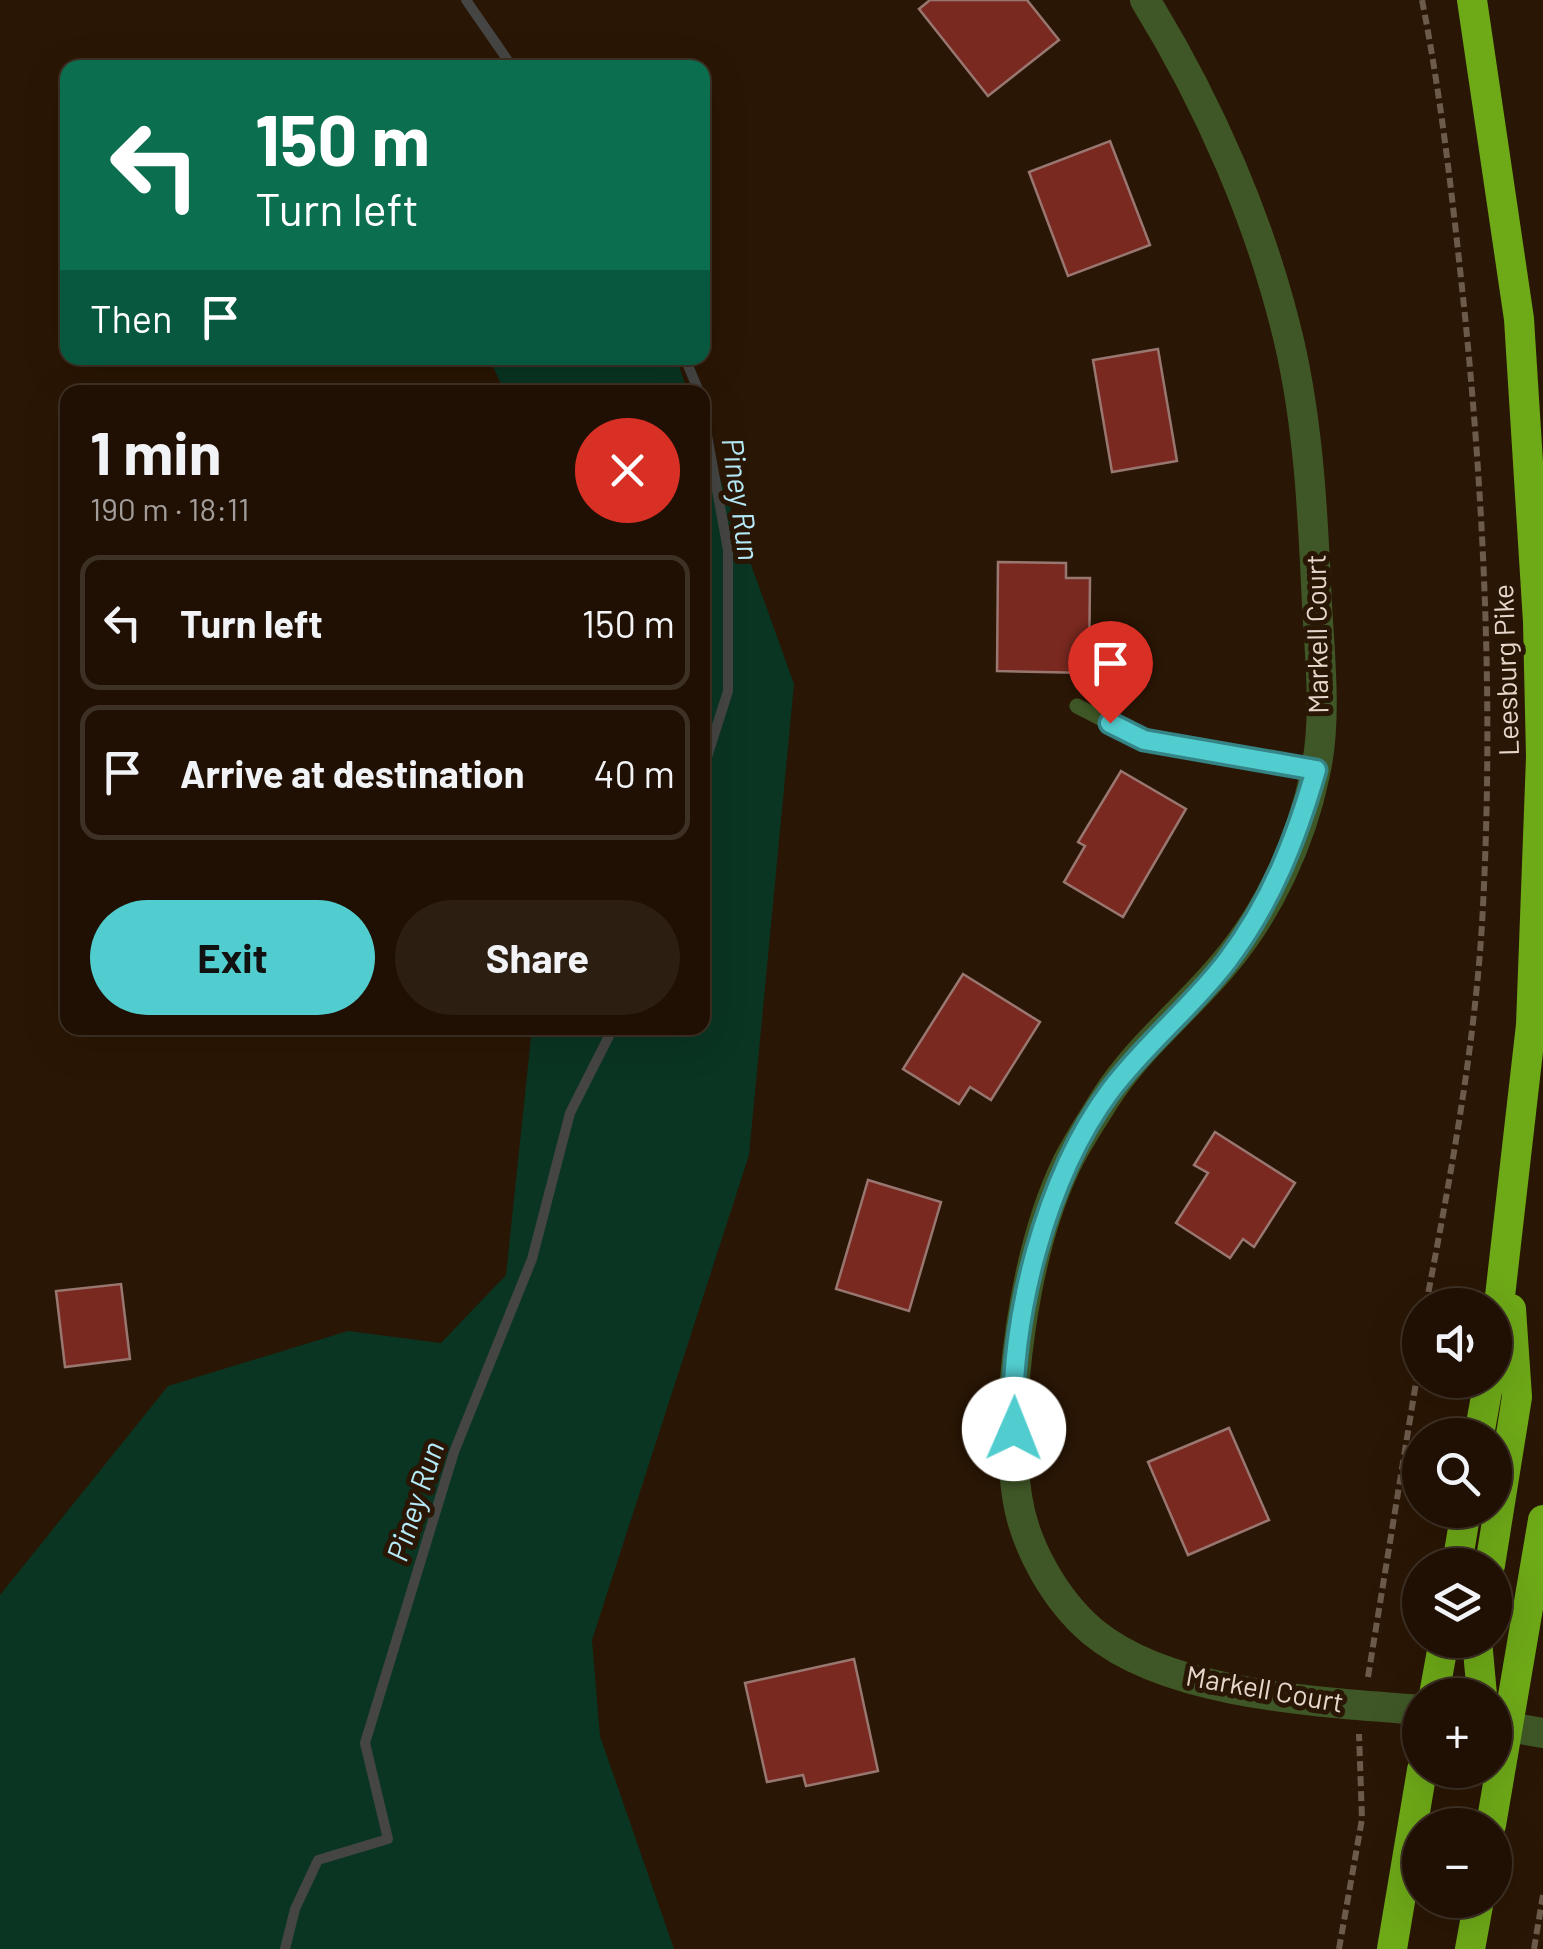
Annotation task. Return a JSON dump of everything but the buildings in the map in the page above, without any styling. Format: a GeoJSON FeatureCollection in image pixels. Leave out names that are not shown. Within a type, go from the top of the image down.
{"type":"FeatureCollection","features":[{"type":"Feature","properties":{"kind":"highway","name":"Leesburg Pike"},"geometry":{"type":"LineString","coordinates":[[1472,0],[1519,319],[1538,622],[1538,908],[1502,1288]]}},
{"type":"Feature","properties":{"kind":"highway"},"geometry":{"type":"LineString","coordinates":[[1493,1548],[1517,1397],[1507,1256]]}},
{"type":"Feature","properties":{"kind":"highway"},"geometry":{"type":"LineString","coordinates":[[1510,1678],[1543,1520]]}},
{"type":"Feature","properties":{"kind":"highway"},"geometry":{"type":"LineString","coordinates":[[1392,1949],[1419,1788]]}},
{"type":"Feature","properties":{"kind":"highway"},"geometry":{"type":"LineString","coordinates":[[1470,1949],[1476,1918]]}},
{"type":"Feature","properties":{"kind":"street","name":"Markell Court"},"geometry":{"type":"LineString","coordinates":[[1145,0],[1181,59],[1244,200],[1289,341],[1311,484],[1320,671],[1316,770],[1296,839],[1268,898],[1226,962],[1109,1092],[1066,1165],[1033,1265],[1012,1394],[1017,1499],[1044,1574],[1094,1632],[1156,1668],[1233,1687],[1402,1708]]}},
{"type":"Feature","properties":{"kind":"street"},"geometry":{"type":"LineString","coordinates":[[1512,1725],[1543,1732]]}},
{"type":"Feature","properties":{"kind":"lane"},"geometry":{"type":"LineString","coordinates":[[1076,706],[1144,740],[1316,770]]}},
{"type":"Feature","properties":{"kind":"path"},"geometry":{"type":"LineString","coordinates":[[1422,0],[1453,198],[1479,450],[1488,694],[1482,927],[1464,1083],[1429,1288]]}},
{"type":"Feature","properties":{"kind":"path"},"geometry":{"type":"LineString","coordinates":[[1339,1949],[1362,1819],[1357,1748],[1362,1705],[1413,1398]]}},
{"type":"Feature","properties":{"kind":"path"},"geometry":{"type":"LineString","coordinates":[[1534,1949],[1543,1895]]}},
{"type":"Feature","properties":{"kind":"green space"},"geometry":{"type":"Polygon","coordinates":[[[492,365],[678,365],[686,385],[502,385],[492,365]]]}},
{"type":"Feature","properties":{"kind":"green space"},"geometry":{"type":"Polygon","coordinates":[[[710,450],[794,684],[749,1155],[592,1640],[600,1736],[674,1949],[0,1949],[0,1595],[168,1386],[348,1331],[441,1343],[506,1275],[531,1035],[710,1035],[710,450]]]}},
{"type":"Feature","properties":{"kind":"waterway","name":"Piney Run"},"geometry":{"type":"LineString","coordinates":[[466,0],[507,60]]}},
{"type":"Feature","properties":{"kind":"waterway","name":"Piney Run"},"geometry":{"type":"LineString","coordinates":[[688,365],[696,385]]}},
{"type":"Feature","properties":{"kind":"waterway","name":"Piney Run"},"geometry":{"type":"LineString","coordinates":[[710,452],[728,550],[728,691],[710,748]]}},
{"type":"Feature","properties":{"kind":"waterway","name":"Piney Run"},"geometry":{"type":"LineString","coordinates":[[285,1949],[295,1909],[318,1860],[388,1839],[365,1743],[454,1452],[532,1259],[570,1113],[609,1035]]}},
{"type":"Feature","properties":{"kind":"route"},"geometry":{"type":"LineString","coordinates":[[1014,1429],[1012,1394],[1033,1265],[1066,1165],[1109,1092],[1226,962],[1268,898],[1296,839],[1316,770],[1144,740],[1110,723]]}}]}
